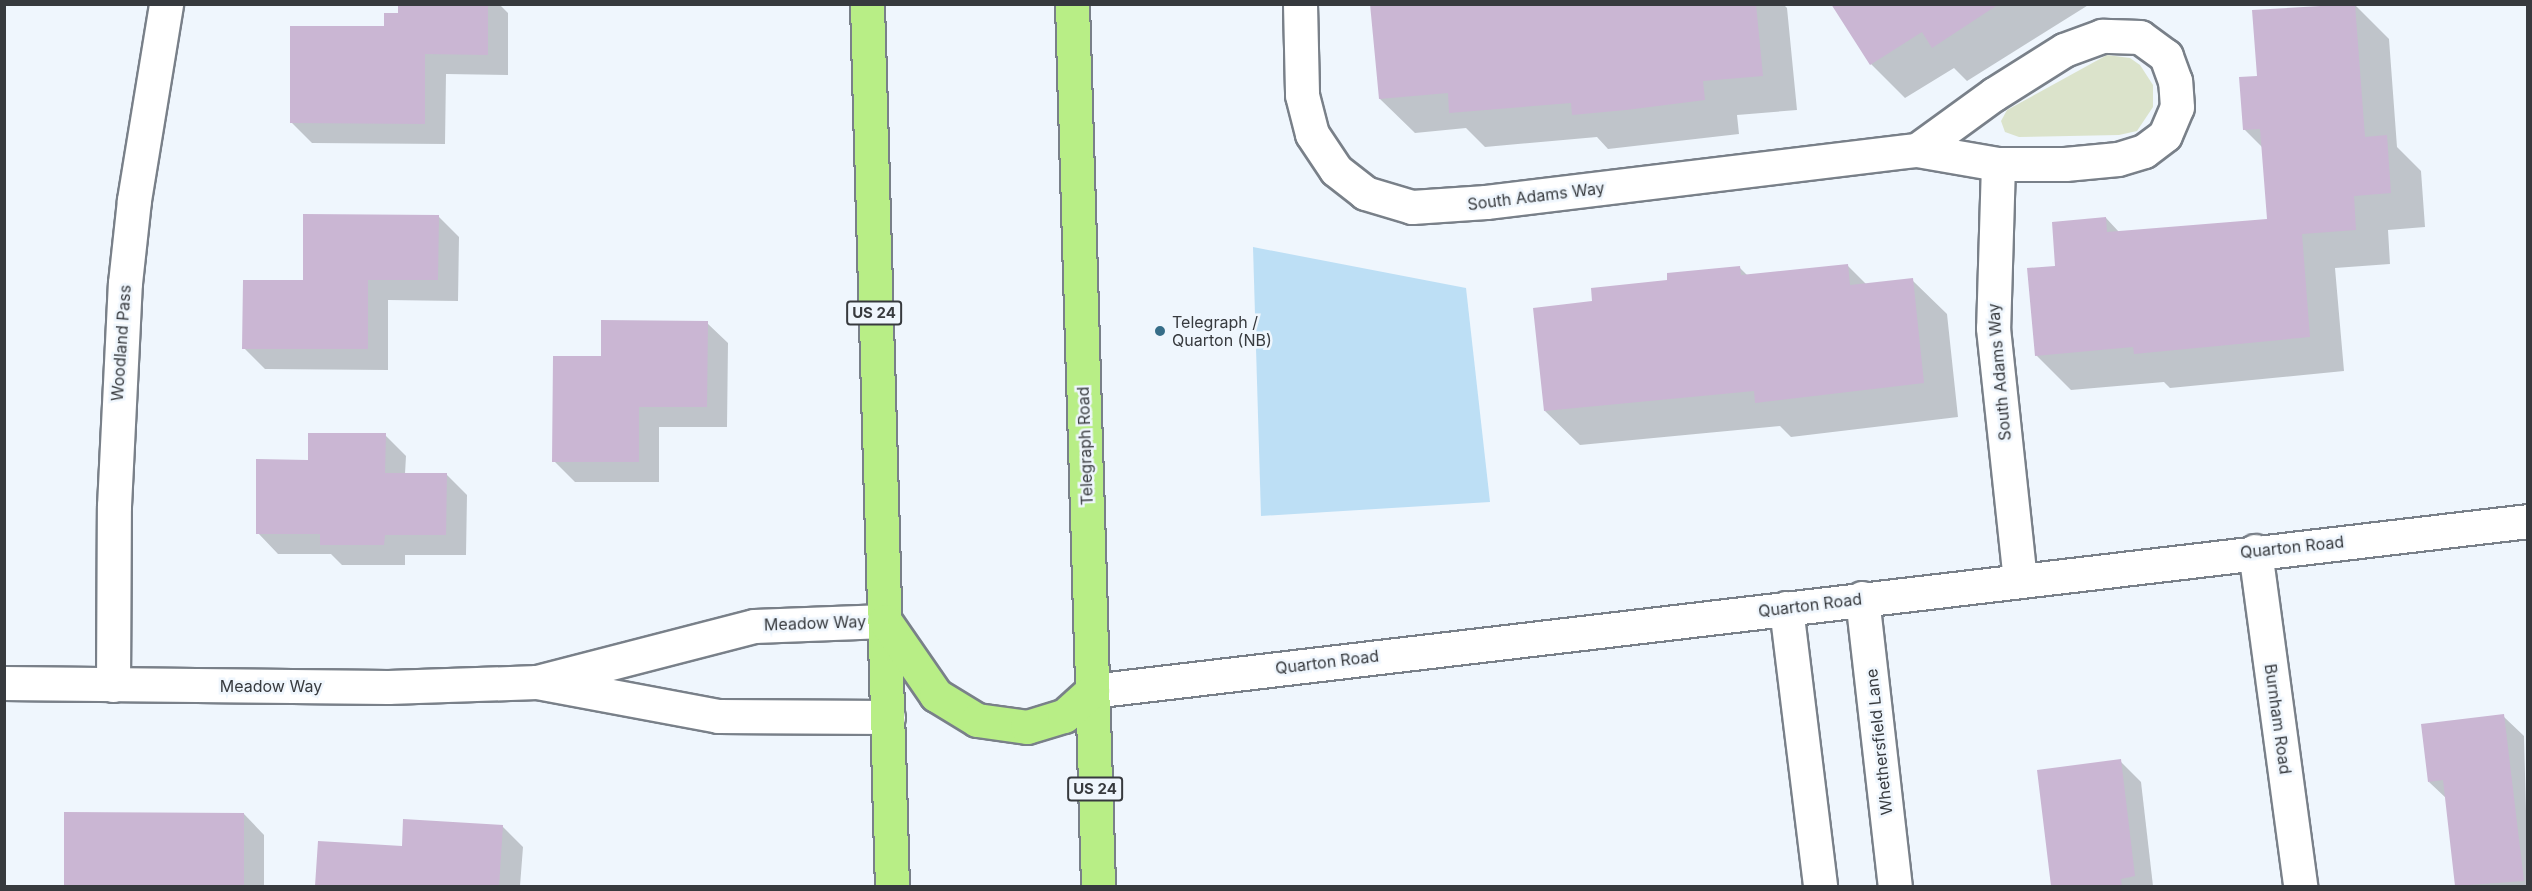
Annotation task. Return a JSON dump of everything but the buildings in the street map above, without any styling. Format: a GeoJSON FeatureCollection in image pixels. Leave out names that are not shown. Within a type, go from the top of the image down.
{"type":"FeatureCollection","features":[{"type":"Feature","properties":{"kind":"highway","name":"US 24"},"geometry":{"type":"LineString","coordinates":[[867,4],[892,886]]}},
{"type":"Feature","properties":{"kind":"highway","name":"Telegraph Road"},"geometry":{"type":"LineString","coordinates":[[1072,4],[1098,886]]}},
{"type":"Feature","properties":{"kind":"highway"},"geometry":{"type":"LineString","coordinates":[[885,621],[936,695],[977,720],[1027,727],[1064,716],[1092,691]]}},
{"type":"Feature","properties":{"kind":"street","name":"Woodland Pass"},"geometry":{"type":"LineString","coordinates":[[113,685],[114,506],[124,294],[134,200],[166,4]]}},
{"type":"Feature","properties":{"kind":"street","name":"South Adams Way"},"geometry":{"type":"LineString","coordinates":[[1299,4],[1302,95],[1312,134],[1336,170],[1365,193],[1412,207],[1474,203],[1917,150],[1998,164],[2065,164],[2118,159],[2144,151],[2165,135],[2177,107],[2175,81],[2166,56],[2140,37],[2102,36],[2064,50],[1994,94],[1917,150]]}},
{"type":"Feature","properties":{"kind":"street","name":"South Adams Way"},"geometry":{"type":"LineString","coordinates":[[1998,164],[1992,328],[2020,579]]}},
{"type":"Feature","properties":{"kind":"street","name":"Quarton Road"},"geometry":{"type":"LineString","coordinates":[[1092,691],[2528,520]]}},
{"type":"Feature","properties":{"kind":"street","name":"Burnham Road"},"geometry":{"type":"LineString","coordinates":[[2255,551],[2300,886]]}},
{"type":"Feature","properties":{"kind":"street","name":"Whethersfield Lane"},"geometry":{"type":"LineString","coordinates":[[1862,598],[1895,886]]}},
{"type":"Feature","properties":{"kind":"street"},"geometry":{"type":"LineString","coordinates":[[1786,608],[1820,886]]}},
{"type":"Feature","properties":{"kind":"street","name":"Meadow Way"},"geometry":{"type":"LineString","coordinates":[[4,683],[388,687],[537,682],[754,626],[885,621]]}},
{"type":"Feature","properties":{"kind":"street","name":"Meadow Way"},"geometry":{"type":"LineString","coordinates":[[537,682],[718,716],[888,717]]}},
{"type":"Feature","properties":{"kind":"green space"},"geometry":{"type":"Polygon","coordinates":[[[2107,55],[2130,58],[2140,65],[2153,85],[2153,107],[2137,131],[2119,135],[2019,137],[2005,132],[2001,121],[2007,110],[2107,55]]]}},
{"type":"Feature","properties":{"kind":"water"},"geometry":{"type":"Polygon","coordinates":[[[1253,247],[1466,288],[1490,502],[1261,516],[1253,247]]]}},
{"type":"Feature","properties":{"kind":"place","name":"Telegraph / Quarton (NB)"},"geometry":{"type":"Point","coordinates":[1160,331]}}]}
